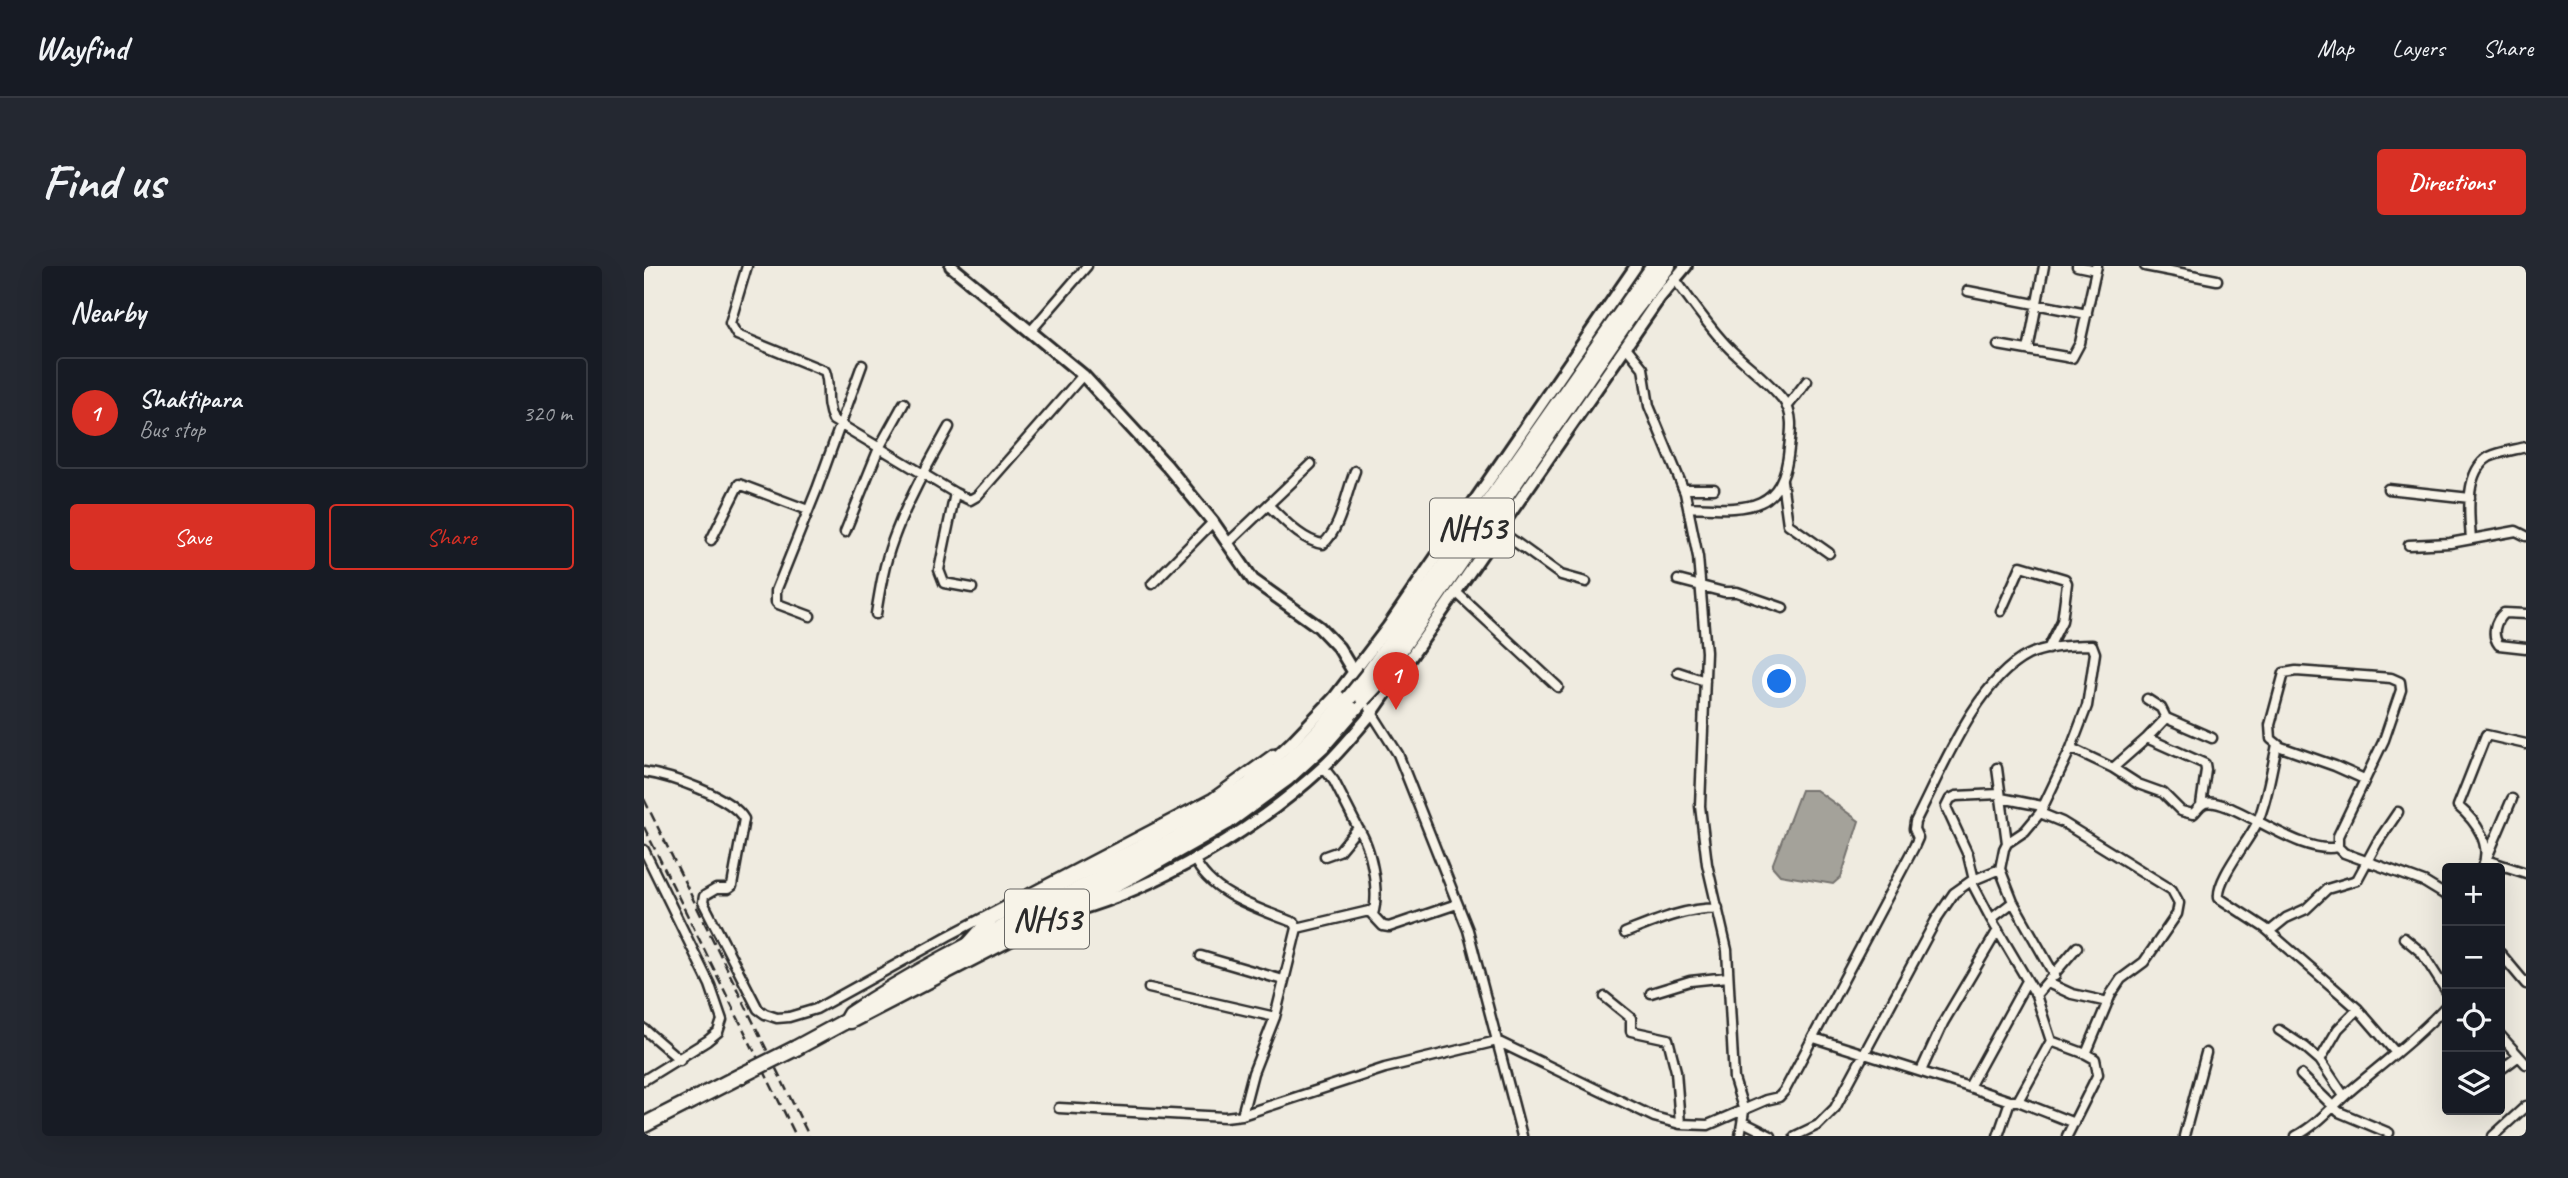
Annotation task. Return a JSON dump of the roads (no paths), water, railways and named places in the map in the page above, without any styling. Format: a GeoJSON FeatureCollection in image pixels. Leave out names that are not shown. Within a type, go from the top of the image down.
{"type":"FeatureCollection","features":[{"type":"Feature","properties":{"kind":"highway","name":"NH53"},"geometry":{"type":"LineString","coordinates":[[644,1125],[846,1021],[854,1021],[1189,846],[1242,805],[1298,754],[1361,683],[1554,417],[1654,266]]}},
{"type":"Feature","properties":{"kind":"highway","name":"NH53"},"geometry":{"type":"LineString","coordinates":[[1554,417],[1671,272]]}},
{"type":"Feature","properties":{"kind":"highway","name":"NH53"},"geometry":{"type":"LineString","coordinates":[[846,1021],[850,1014],[895,984],[1242,805]]}},
{"type":"Feature","properties":{"kind":"main road"},"geometry":{"type":"LineString","coordinates":[[951,266],[1083,375],[1167,466],[1213,522],[1253,580],[1319,627],[1339,648],[1354,673]]}},
{"type":"Feature","properties":{"kind":"main road"},"geometry":{"type":"LineString","coordinates":[[963,947],[982,926],[995,918],[1135,848],[1221,801],[1248,783],[1283,752],[1354,673],[1636,266]]}},
{"type":"Feature","properties":{"kind":"main road"},"geometry":{"type":"LineString","coordinates":[[1050,918],[1126,893],[1195,858],[1261,818],[1323,767],[1372,713],[1457,593],[1626,347],[1671,272],[1686,266]]}},
{"type":"Feature","properties":{"kind":"street"},"geometry":{"type":"LineString","coordinates":[[747,266],[730,323],[737,335],[825,371],[828,409],[833,420],[970,500],[978,496],[1083,375]]}},
{"type":"Feature","properties":{"kind":"street"},"geometry":{"type":"LineString","coordinates":[[1030,331],[1087,266]]}},
{"type":"Feature","properties":{"kind":"street"},"geometry":{"type":"LineString","coordinates":[[2028,350],[2044,266]]}},
{"type":"Feature","properties":{"kind":"street"},"geometry":{"type":"LineString","coordinates":[[1998,345],[2072,358],[2080,343],[2097,268],[2077,266]]}},
{"type":"Feature","properties":{"kind":"street"},"geometry":{"type":"LineString","coordinates":[[2145,266],[2217,280]]}},
{"type":"Feature","properties":{"kind":"street"},"geometry":{"type":"LineString","coordinates":[[1671,272],[1728,347],[1783,400],[1791,430],[1783,481],[1772,495],[1743,509],[1688,507]]}},
{"type":"Feature","properties":{"kind":"street"},"geometry":{"type":"LineString","coordinates":[[1968,292],[2087,314]]}},
{"type":"Feature","properties":{"kind":"street"},"geometry":{"type":"LineString","coordinates":[[1626,347],[1643,368],[1649,406],[1684,489],[1698,557],[1706,652],[1700,806],[1707,864],[1727,950],[1734,1079],[1744,1111],[1740,1136]]}},
{"type":"Feature","properties":{"kind":"street"},"geometry":{"type":"LineString","coordinates":[[810,616],[775,602],[776,591],[862,365]]}},
{"type":"Feature","properties":{"kind":"street"},"geometry":{"type":"LineString","coordinates":[[1787,407],[1807,381]]}},
{"type":"Feature","properties":{"kind":"street"},"geometry":{"type":"LineString","coordinates":[[845,532],[879,448],[904,402]]}},
{"type":"Feature","properties":{"kind":"street"},"geometry":{"type":"LineString","coordinates":[[876,614],[893,538],[923,473],[949,427]]}},
{"type":"Feature","properties":{"kind":"street"},"geometry":{"type":"LineString","coordinates":[[2471,539],[2470,498],[2476,472],[2482,462],[2491,456],[2526,447]]}},
{"type":"Feature","properties":{"kind":"street"},"geometry":{"type":"LineString","coordinates":[[1227,544],[1311,464]]}},
{"type":"Feature","properties":{"kind":"street"},"geometry":{"type":"LineString","coordinates":[[1268,505],[1294,529],[1323,544],[1332,536],[1338,525],[1344,498],[1355,471]]}},
{"type":"Feature","properties":{"kind":"street"},"geometry":{"type":"LineString","coordinates":[[1783,481],[1788,524],[1829,553]]}},
{"type":"Feature","properties":{"kind":"street"},"geometry":{"type":"LineString","coordinates":[[712,540],[739,484],[808,510]]}},
{"type":"Feature","properties":{"kind":"street"},"geometry":{"type":"LineString","coordinates":[[1684,489],[1713,489]]}},
{"type":"Feature","properties":{"kind":"street"},"geometry":{"type":"LineString","coordinates":[[2388,489],[2470,498]]}},
{"type":"Feature","properties":{"kind":"street"},"geometry":{"type":"LineString","coordinates":[[955,493],[940,576],[944,583],[972,588]]}},
{"type":"Feature","properties":{"kind":"street"},"geometry":{"type":"LineString","coordinates":[[1152,584],[1213,522]]}},
{"type":"Feature","properties":{"kind":"street"},"geometry":{"type":"LineString","coordinates":[[1500,531],[1561,575],[1586,582]]}},
{"type":"Feature","properties":{"kind":"street"},"geometry":{"type":"LineString","coordinates":[[2409,545],[2450,543],[2516,531],[2526,536]]}},
{"type":"Feature","properties":{"kind":"street"},"geometry":{"type":"LineString","coordinates":[[2001,611],[2019,567],[2026,566],[2065,579],[2067,583],[2062,621],[2048,649]]}},
{"type":"Feature","properties":{"kind":"street"},"geometry":{"type":"LineString","coordinates":[[1678,580],[1700,587],[1737,592],[1783,608]]}},
{"type":"Feature","properties":{"kind":"street"},"geometry":{"type":"LineString","coordinates":[[1457,593],[1559,687]]}},
{"type":"Feature","properties":{"kind":"street"},"geometry":{"type":"LineString","coordinates":[[2526,614],[2504,613],[2498,618],[2495,637],[2499,645],[2526,648]]}},
{"type":"Feature","properties":{"kind":"street"},"geometry":{"type":"LineString","coordinates":[[1059,1108],[1225,1117],[1242,1115],[1385,1068],[1497,1041],[1654,1117],[1681,1124],[1708,1125],[1782,1095],[1914,847],[1917,834],[1913,828],[1915,822],[1965,724],[1984,694],[2006,670],[2028,655],[2048,649],[2090,645],[2095,651],[2087,706],[2071,748],[2041,809],[2025,831],[2007,843]]}},
{"type":"Feature","properties":{"kind":"street"},"geometry":{"type":"LineString","coordinates":[[1678,671],[1705,681]]}},
{"type":"Feature","properties":{"kind":"street"},"geometry":{"type":"LineString","coordinates":[[2337,847],[2337,836],[2384,740],[2393,717],[2401,690],[2398,679],[2288,671],[2282,677],[2270,725],[2271,739],[2277,745],[2364,779]]}},
{"type":"Feature","properties":{"kind":"street"},"geometry":{"type":"LineString","coordinates":[[1354,673],[1372,713],[1398,754],[1468,930],[1522,1136]]}},
{"type":"Feature","properties":{"kind":"street"},"geometry":{"type":"LineString","coordinates":[[2147,699],[2161,708],[2166,718],[2212,738]]}},
{"type":"Feature","properties":{"kind":"street"},"geometry":{"type":"LineString","coordinates":[[2113,768],[2166,718]]}},
{"type":"Feature","properties":{"kind":"street"},"geometry":{"type":"LineString","coordinates":[[2484,863],[2477,826],[2458,806],[2486,735],[2526,744]]}},
{"type":"Feature","properties":{"kind":"street"},"geometry":{"type":"LineString","coordinates":[[2071,748],[2113,768],[2138,784],[2162,793],[2184,813],[2193,814],[2201,805],[2206,770],[2204,764],[2147,738]]}},
{"type":"Feature","properties":{"kind":"street"},"geometry":{"type":"LineString","coordinates":[[2277,745],[2258,822],[2223,881],[2218,895],[2222,902],[2270,932],[2358,1009],[2396,1053]]}},
{"type":"Feature","properties":{"kind":"street"},"geometry":{"type":"LineString","coordinates":[[644,772],[660,774],[709,794],[735,807],[744,819],[732,886],[728,889],[716,889],[704,896],[702,902],[758,1009],[777,1018],[816,1009],[948,936],[1212,798],[1273,754],[1283,752]]}},
{"type":"Feature","properties":{"kind":"street"},"geometry":{"type":"LineString","coordinates":[[1323,767],[1366,839],[1376,902],[1373,914]]}},
{"type":"Feature","properties":{"kind":"street"},"geometry":{"type":"LineString","coordinates":[[1997,768],[2007,843],[2000,869],[2013,902],[2055,976]]}},
{"type":"Feature","properties":{"kind":"street"},"geometry":{"type":"LineString","coordinates":[[1998,1136],[2014,1101],[2051,1041],[2036,995],[1991,919],[1973,881],[1961,838],[1946,811],[1947,803],[1956,796],[2001,796],[2041,809],[2123,858],[2172,890],[2178,898],[2177,914],[2144,962],[2121,979],[2086,1054]]}},
{"type":"Feature","properties":{"kind":"street"},"geometry":{"type":"LineString","coordinates":[[2484,863],[2512,799]]}},
{"type":"Feature","properties":{"kind":"street"},"geometry":{"type":"LineString","coordinates":[[2201,805],[2212,803],[2317,847],[2337,847],[2344,853],[2424,882],[2442,893]]}},
{"type":"Feature","properties":{"kind":"street"},"geometry":{"type":"LineString","coordinates":[[2270,932],[2286,918],[2306,909],[2327,889],[2357,880],[2366,861],[2398,812]]}},
{"type":"Feature","properties":{"kind":"street"},"geometry":{"type":"LineString","coordinates":[[1325,856],[1339,851],[1358,828]]}},
{"type":"Feature","properties":{"kind":"street"},"geometry":{"type":"LineString","coordinates":[[644,850],[710,985],[722,1020],[718,1032],[680,1060],[645,1075]]}},
{"type":"Feature","properties":{"kind":"street"},"geometry":{"type":"LineString","coordinates":[[1195,858],[1200,870],[1220,889],[1295,923],[1297,928],[1275,1017],[1253,1073],[1242,1115]]}},
{"type":"Feature","properties":{"kind":"street"},"geometry":{"type":"LineString","coordinates":[[2505,868],[2526,873]]}},
{"type":"Feature","properties":{"kind":"street"},"geometry":{"type":"LineString","coordinates":[[1795,1136],[1818,1125],[1835,1108],[1937,918],[1954,893],[2000,869]]}},
{"type":"Feature","properties":{"kind":"street"},"geometry":{"type":"LineString","coordinates":[[1991,919],[2013,902]]}},
{"type":"Feature","properties":{"kind":"street"},"geometry":{"type":"LineString","coordinates":[[1297,928],[1363,912],[1373,914],[1383,926],[1389,927],[1457,904]]}},
{"type":"Feature","properties":{"kind":"street"},"geometry":{"type":"LineString","coordinates":[[1625,933],[1677,912],[1718,908]]}},
{"type":"Feature","properties":{"kind":"street"},"geometry":{"type":"LineString","coordinates":[[1921,1072],[1943,1023],[1998,930]]}},
{"type":"Feature","properties":{"kind":"street"},"geometry":{"type":"LineString","coordinates":[[2404,938],[2427,958],[2445,989]]}},
{"type":"Feature","properties":{"kind":"street"},"geometry":{"type":"LineString","coordinates":[[2036,995],[2055,976],[2077,947]]}},
{"type":"Feature","properties":{"kind":"street"},"geometry":{"type":"LineString","coordinates":[[1201,956],[1283,980]]}},
{"type":"Feature","properties":{"kind":"street"},"geometry":{"type":"LineString","coordinates":[[2505,959],[2526,984]]}},
{"type":"Feature","properties":{"kind":"street"},"geometry":{"type":"LineString","coordinates":[[1651,992],[1690,981],[1728,977]]}},
{"type":"Feature","properties":{"kind":"street"},"geometry":{"type":"LineString","coordinates":[[1969,1087],[2027,981]]}},
{"type":"Feature","properties":{"kind":"street"},"geometry":{"type":"LineString","coordinates":[[2048,983],[2072,994],[2108,1002]]}},
{"type":"Feature","properties":{"kind":"street"},"geometry":{"type":"LineString","coordinates":[[1149,988],[1275,1017]]}},
{"type":"Feature","properties":{"kind":"street"},"geometry":{"type":"LineString","coordinates":[[1605,997],[1631,1018],[1632,1031],[1668,1039],[1676,1070],[1681,1124]]}},
{"type":"Feature","properties":{"kind":"street"},"geometry":{"type":"LineString","coordinates":[[2320,1060],[2338,1029],[2358,1009]]}},
{"type":"Feature","properties":{"kind":"street"},"geometry":{"type":"LineString","coordinates":[[2296,1136],[2310,1129],[2344,1096],[2427,1027],[2442,1010]]}},
{"type":"Feature","properties":{"kind":"street"},"geometry":{"type":"LineString","coordinates":[[644,1029],[680,1060]]}},
{"type":"Feature","properties":{"kind":"street"},"geometry":{"type":"LineString","coordinates":[[2279,1030],[2320,1060],[2344,1096]]}},
{"type":"Feature","properties":{"kind":"street"},"geometry":{"type":"LineString","coordinates":[[1814,1038],[2014,1101],[2074,1123]]}},
{"type":"Feature","properties":{"kind":"street"},"geometry":{"type":"LineString","coordinates":[[2051,1041],[2095,1059],[2098,1074],[2067,1136]]}},
{"type":"Feature","properties":{"kind":"street"},"geometry":{"type":"LineString","coordinates":[[2505,1041],[2526,1064]]}},
{"type":"Feature","properties":{"kind":"street"},"geometry":{"type":"LineString","coordinates":[[2184,1136],[2206,1053]]}},
{"type":"Feature","properties":{"kind":"street"},"geometry":{"type":"LineString","coordinates":[[2505,1066],[2519,1056]]}},
{"type":"Feature","properties":{"kind":"street"},"geometry":{"type":"LineString","coordinates":[[2301,1074],[2333,1107],[2349,1117],[2389,1133]]}},
{"type":"Feature","properties":{"kind":"street"},"geometry":{"type":"LineString","coordinates":[[2493,1136],[2526,1107]]}},
{"type":"Feature","properties":{"kind":"street"},"geometry":{"type":"LineString","coordinates":[[1743,1122],[1771,1136]]}},
{"type":"Feature","properties":{"kind":"railway"},"geometry":{"type":"LineString","coordinates":[[644,799],[809,1136]]}},
{"type":"Feature","properties":{"kind":"railway"},"geometry":{"type":"LineString","coordinates":[[644,827],[796,1136]]}},
{"type":"Feature","properties":{"kind":"place","name":"Shaktipara"},"geometry":{"type":"Point","coordinates":[1396,710]}}]}
